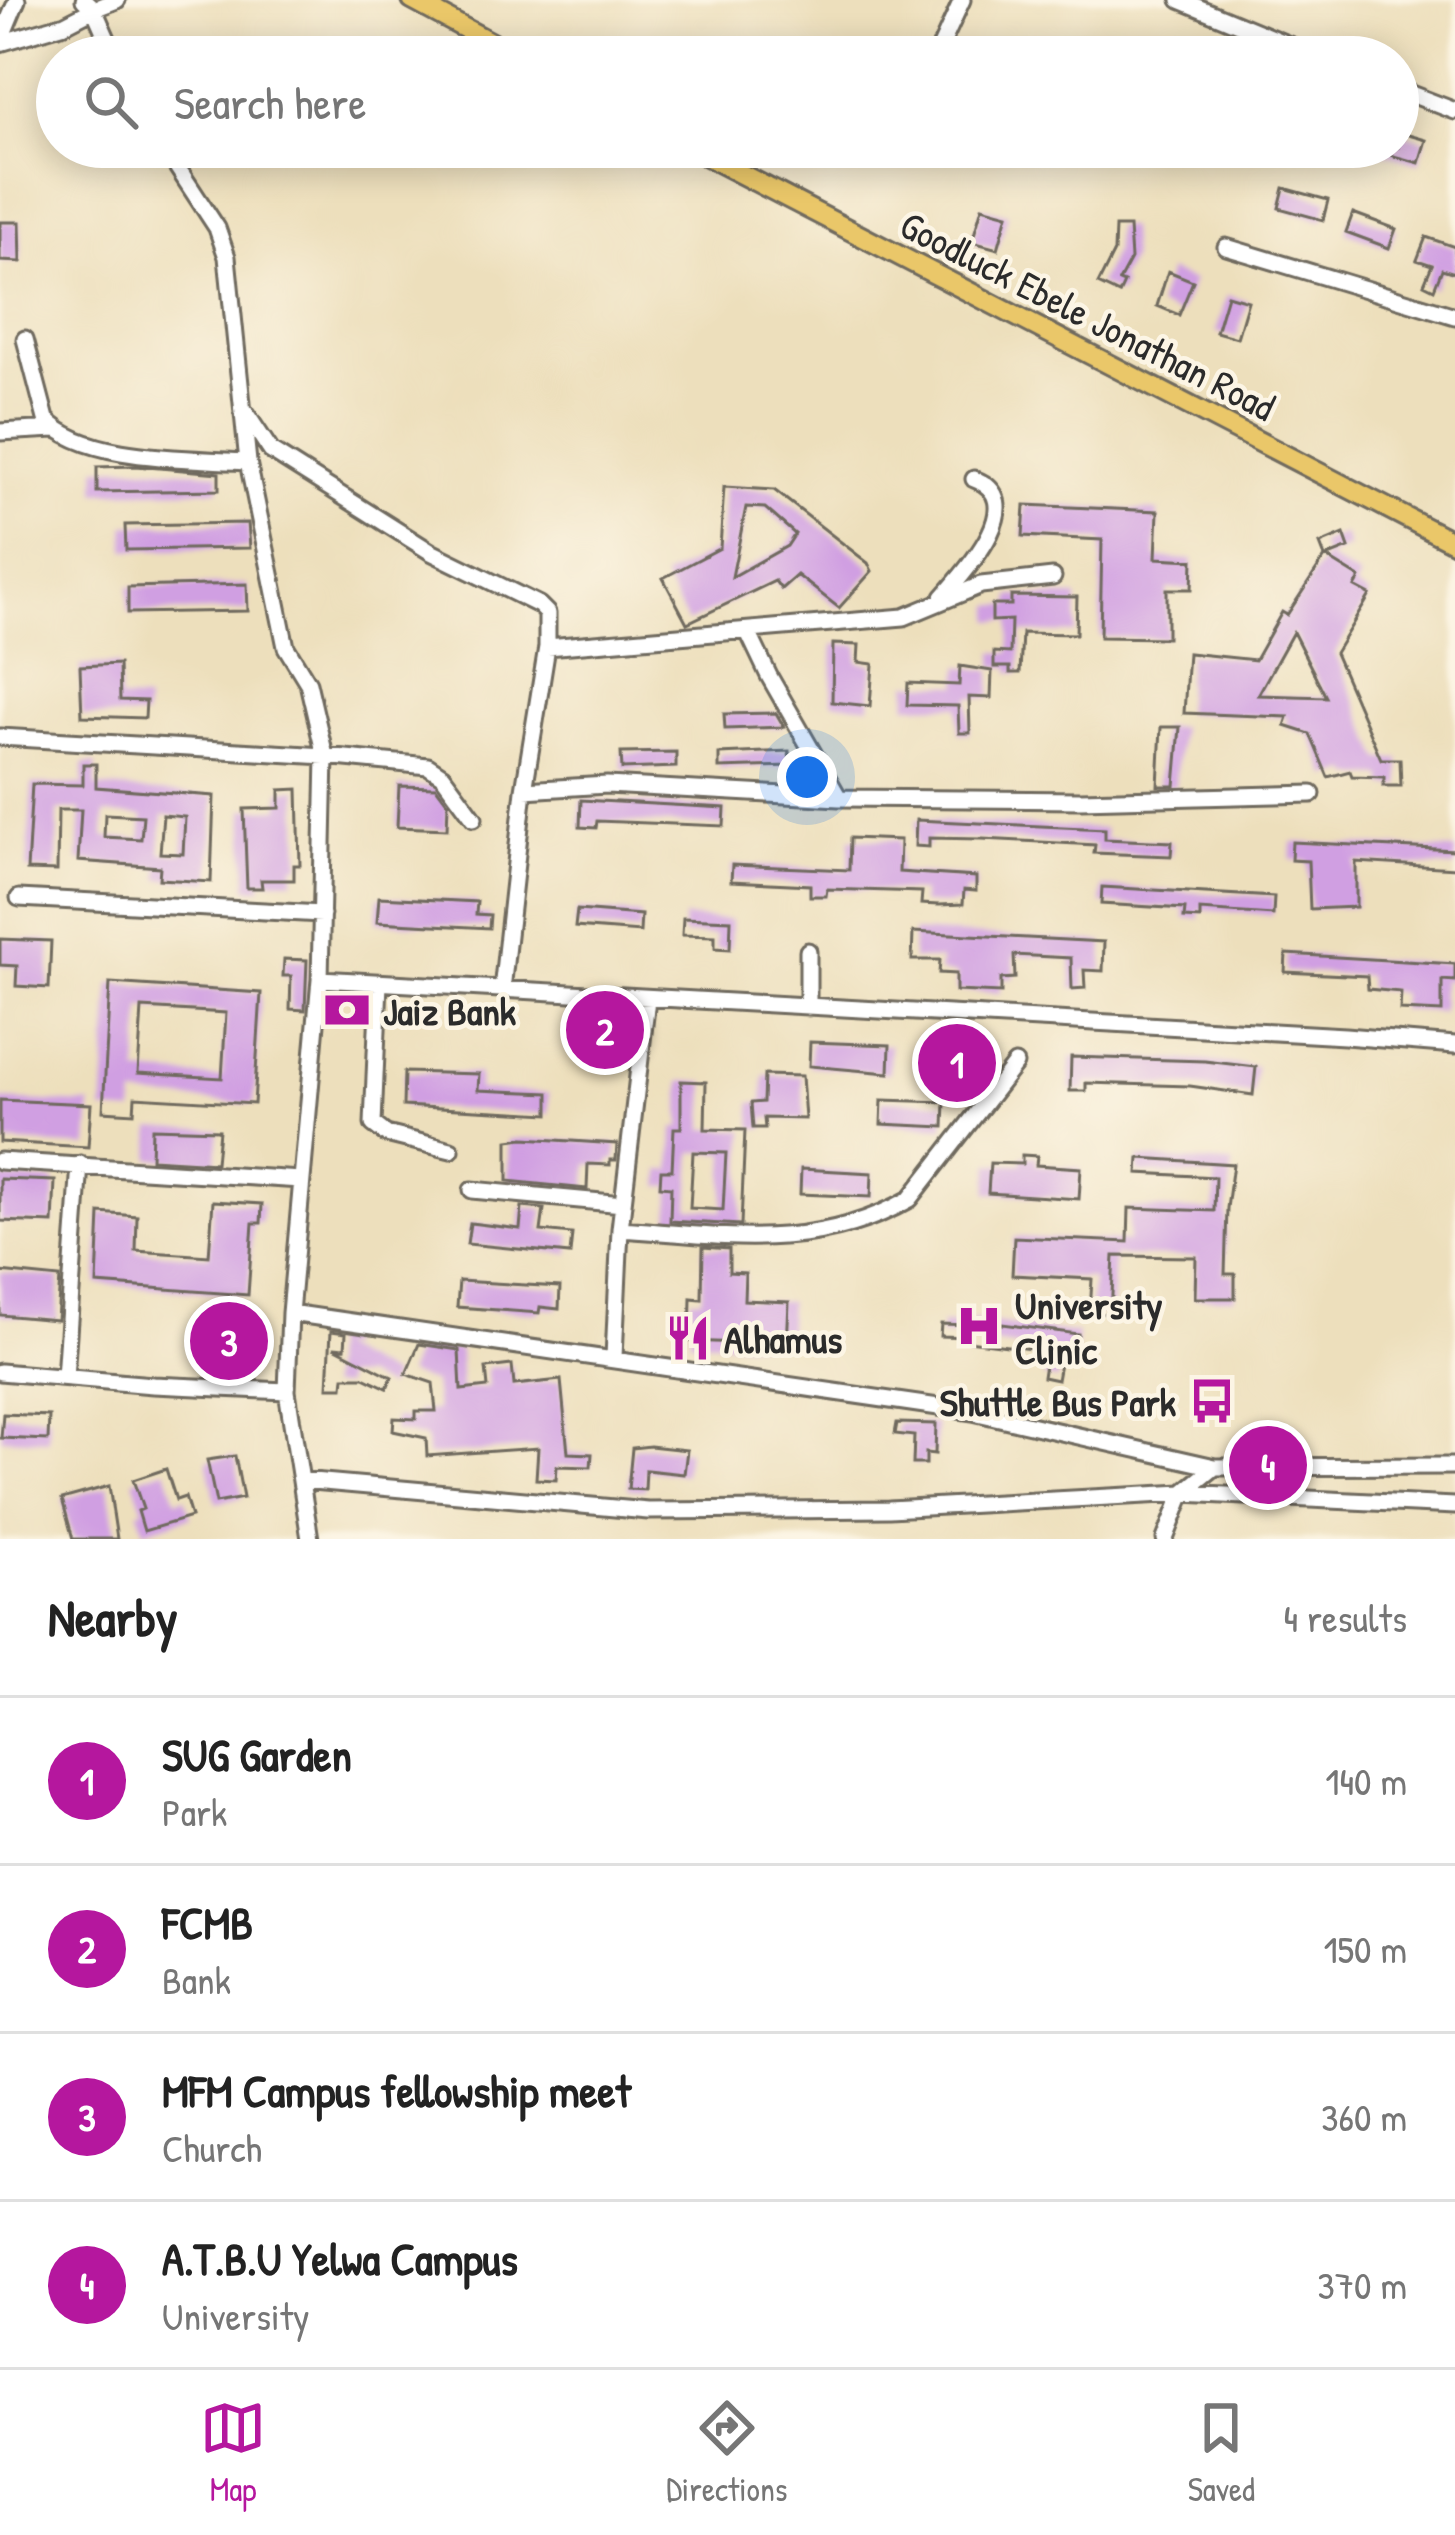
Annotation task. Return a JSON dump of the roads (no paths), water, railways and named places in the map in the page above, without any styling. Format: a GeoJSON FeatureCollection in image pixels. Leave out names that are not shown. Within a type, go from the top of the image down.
{"type":"FeatureCollection","features":[{"type":"Feature","properties":{"kind":"main road"},"geometry":{"type":"LineString","coordinates":[[412,0],[479,36]]}},
{"type":"Feature","properties":{"kind":"main road","name":"Goodluck Ebele Jonathan Road"},"geometry":{"type":"LineString","coordinates":[[730,168],[1455,543]]}},
{"type":"Feature","properties":{"kind":"street"},"geometry":{"type":"LineString","coordinates":[[0,42],[17,0]]}},
{"type":"Feature","properties":{"kind":"street"},"geometry":{"type":"LineString","coordinates":[[0,42],[64,24],[89,5],[117,0]]}},
{"type":"Feature","properties":{"kind":"street"},"geometry":{"type":"LineString","coordinates":[[946,36],[962,0]]}},
{"type":"Feature","properties":{"kind":"street"},"geometry":{"type":"LineString","coordinates":[[1180,0],[1267,36]]}},
{"type":"Feature","properties":{"kind":"street"},"geometry":{"type":"LineString","coordinates":[[89,5],[104,36]]}},
{"type":"Feature","properties":{"kind":"street"},"geometry":{"type":"LineString","coordinates":[[1419,96],[1455,111]]}},
{"type":"Feature","properties":{"kind":"street"},"geometry":{"type":"LineString","coordinates":[[178,168],[218,228],[227,257],[248,462],[286,647],[308,683],[325,756],[320,979],[287,1390],[310,1539]]}},
{"type":"Feature","properties":{"kind":"street"},"geometry":{"type":"LineString","coordinates":[[1226,247],[1455,316]]}},
{"type":"Feature","properties":{"kind":"street"},"geometry":{"type":"LineString","coordinates":[[25,339],[46,419],[55,429]]}},
{"type":"Feature","properties":{"kind":"street"},"geometry":{"type":"LineString","coordinates":[[242,410],[272,451],[431,553],[543,608],[548,620],[547,647],[524,790],[502,990]]}},
{"type":"Feature","properties":{"kind":"street"},"geometry":{"type":"LineString","coordinates":[[0,432],[55,429],[113,451],[248,462]]}},
{"type":"Feature","properties":{"kind":"street"},"geometry":{"type":"LineString","coordinates":[[941,599],[979,555],[994,527],[997,501],[991,488],[974,479]]}},
{"type":"Feature","properties":{"kind":"street"},"geometry":{"type":"LineString","coordinates":[[547,647],[904,616],[981,585],[1053,577]]}},
{"type":"Feature","properties":{"kind":"street"},"geometry":{"type":"LineString","coordinates":[[748,632],[839,798]]}},
{"type":"Feature","properties":{"kind":"street"},"geometry":{"type":"LineString","coordinates":[[0,737],[428,766],[443,776],[474,818]]}},
{"type":"Feature","properties":{"kind":"street"},"geometry":{"type":"LineString","coordinates":[[524,790],[608,785],[839,798],[1175,799],[1312,794]]}},
{"type":"Feature","properties":{"kind":"street"},"geometry":{"type":"LineString","coordinates":[[19,898],[322,914]]}},
{"type":"Feature","properties":{"kind":"street"},"geometry":{"type":"LineString","coordinates":[[808,951],[808,1007]]}},
{"type":"Feature","properties":{"kind":"street"},"geometry":{"type":"LineString","coordinates":[[320,979],[1455,1045]]}},
{"type":"Feature","properties":{"kind":"street"},"geometry":{"type":"LineString","coordinates":[[379,983],[373,1124],[386,1134],[451,1150]]}},
{"type":"Feature","properties":{"kind":"street"},"geometry":{"type":"LineString","coordinates":[[614,1357],[620,1229],[646,999]]}},
{"type":"Feature","properties":{"kind":"street"},"geometry":{"type":"LineString","coordinates":[[620,1229],[781,1240],[825,1233],[890,1210],[910,1199],[1016,1064]]}},
{"type":"Feature","properties":{"kind":"street"},"geometry":{"type":"LineString","coordinates":[[0,1160],[301,1180]]}},
{"type":"Feature","properties":{"kind":"street"},"geometry":{"type":"LineString","coordinates":[[64,1376],[80,1164]]}},
{"type":"Feature","properties":{"kind":"street"},"geometry":{"type":"LineString","coordinates":[[472,1190],[623,1204]]}},
{"type":"Feature","properties":{"kind":"street"},"geometry":{"type":"LineString","coordinates":[[290,1312],[973,1412],[1216,1467],[1455,1466]]}},
{"type":"Feature","properties":{"kind":"street"},"geometry":{"type":"LineString","coordinates":[[0,1372],[287,1390]]}},
{"type":"Feature","properties":{"kind":"street"},"geometry":{"type":"LineString","coordinates":[[1165,1539],[1183,1493],[1216,1467]]}},
{"type":"Feature","properties":{"kind":"street"},"geometry":{"type":"LineString","coordinates":[[301,1480],[647,1511],[889,1509],[1183,1493],[1455,1506]]}},
{"type":"Feature","properties":{"kind":"place","name":"Jaiz Bank"},"geometry":{"type":"Point","coordinates":[347,1010]}},
{"type":"Feature","properties":{"kind":"place","name":"FCMB"},"geometry":{"type":"Point","coordinates":[605,1030]}},
{"type":"Feature","properties":{"kind":"place","name":"SUG Garden"},"geometry":{"type":"Point","coordinates":[957,1063]}},
{"type":"Feature","properties":{"kind":"place","name":"University Clinic"},"geometry":{"type":"Point","coordinates":[979,1326]}},
{"type":"Feature","properties":{"kind":"place","name":"Alhamus"},"geometry":{"type":"Point","coordinates":[688,1338]}},
{"type":"Feature","properties":{"kind":"place","name":"MFM Campus fellowship meet"},"geometry":{"type":"Point","coordinates":[229,1341]}},
{"type":"Feature","properties":{"kind":"place","name":"Shuttle Bus Park"},"geometry":{"type":"Point","coordinates":[1212,1401]}},
{"type":"Feature","properties":{"kind":"place","name":"A.T.B.U Yelwa Campus"},"geometry":{"type":"Point","coordinates":[1268,1465]}}]}
